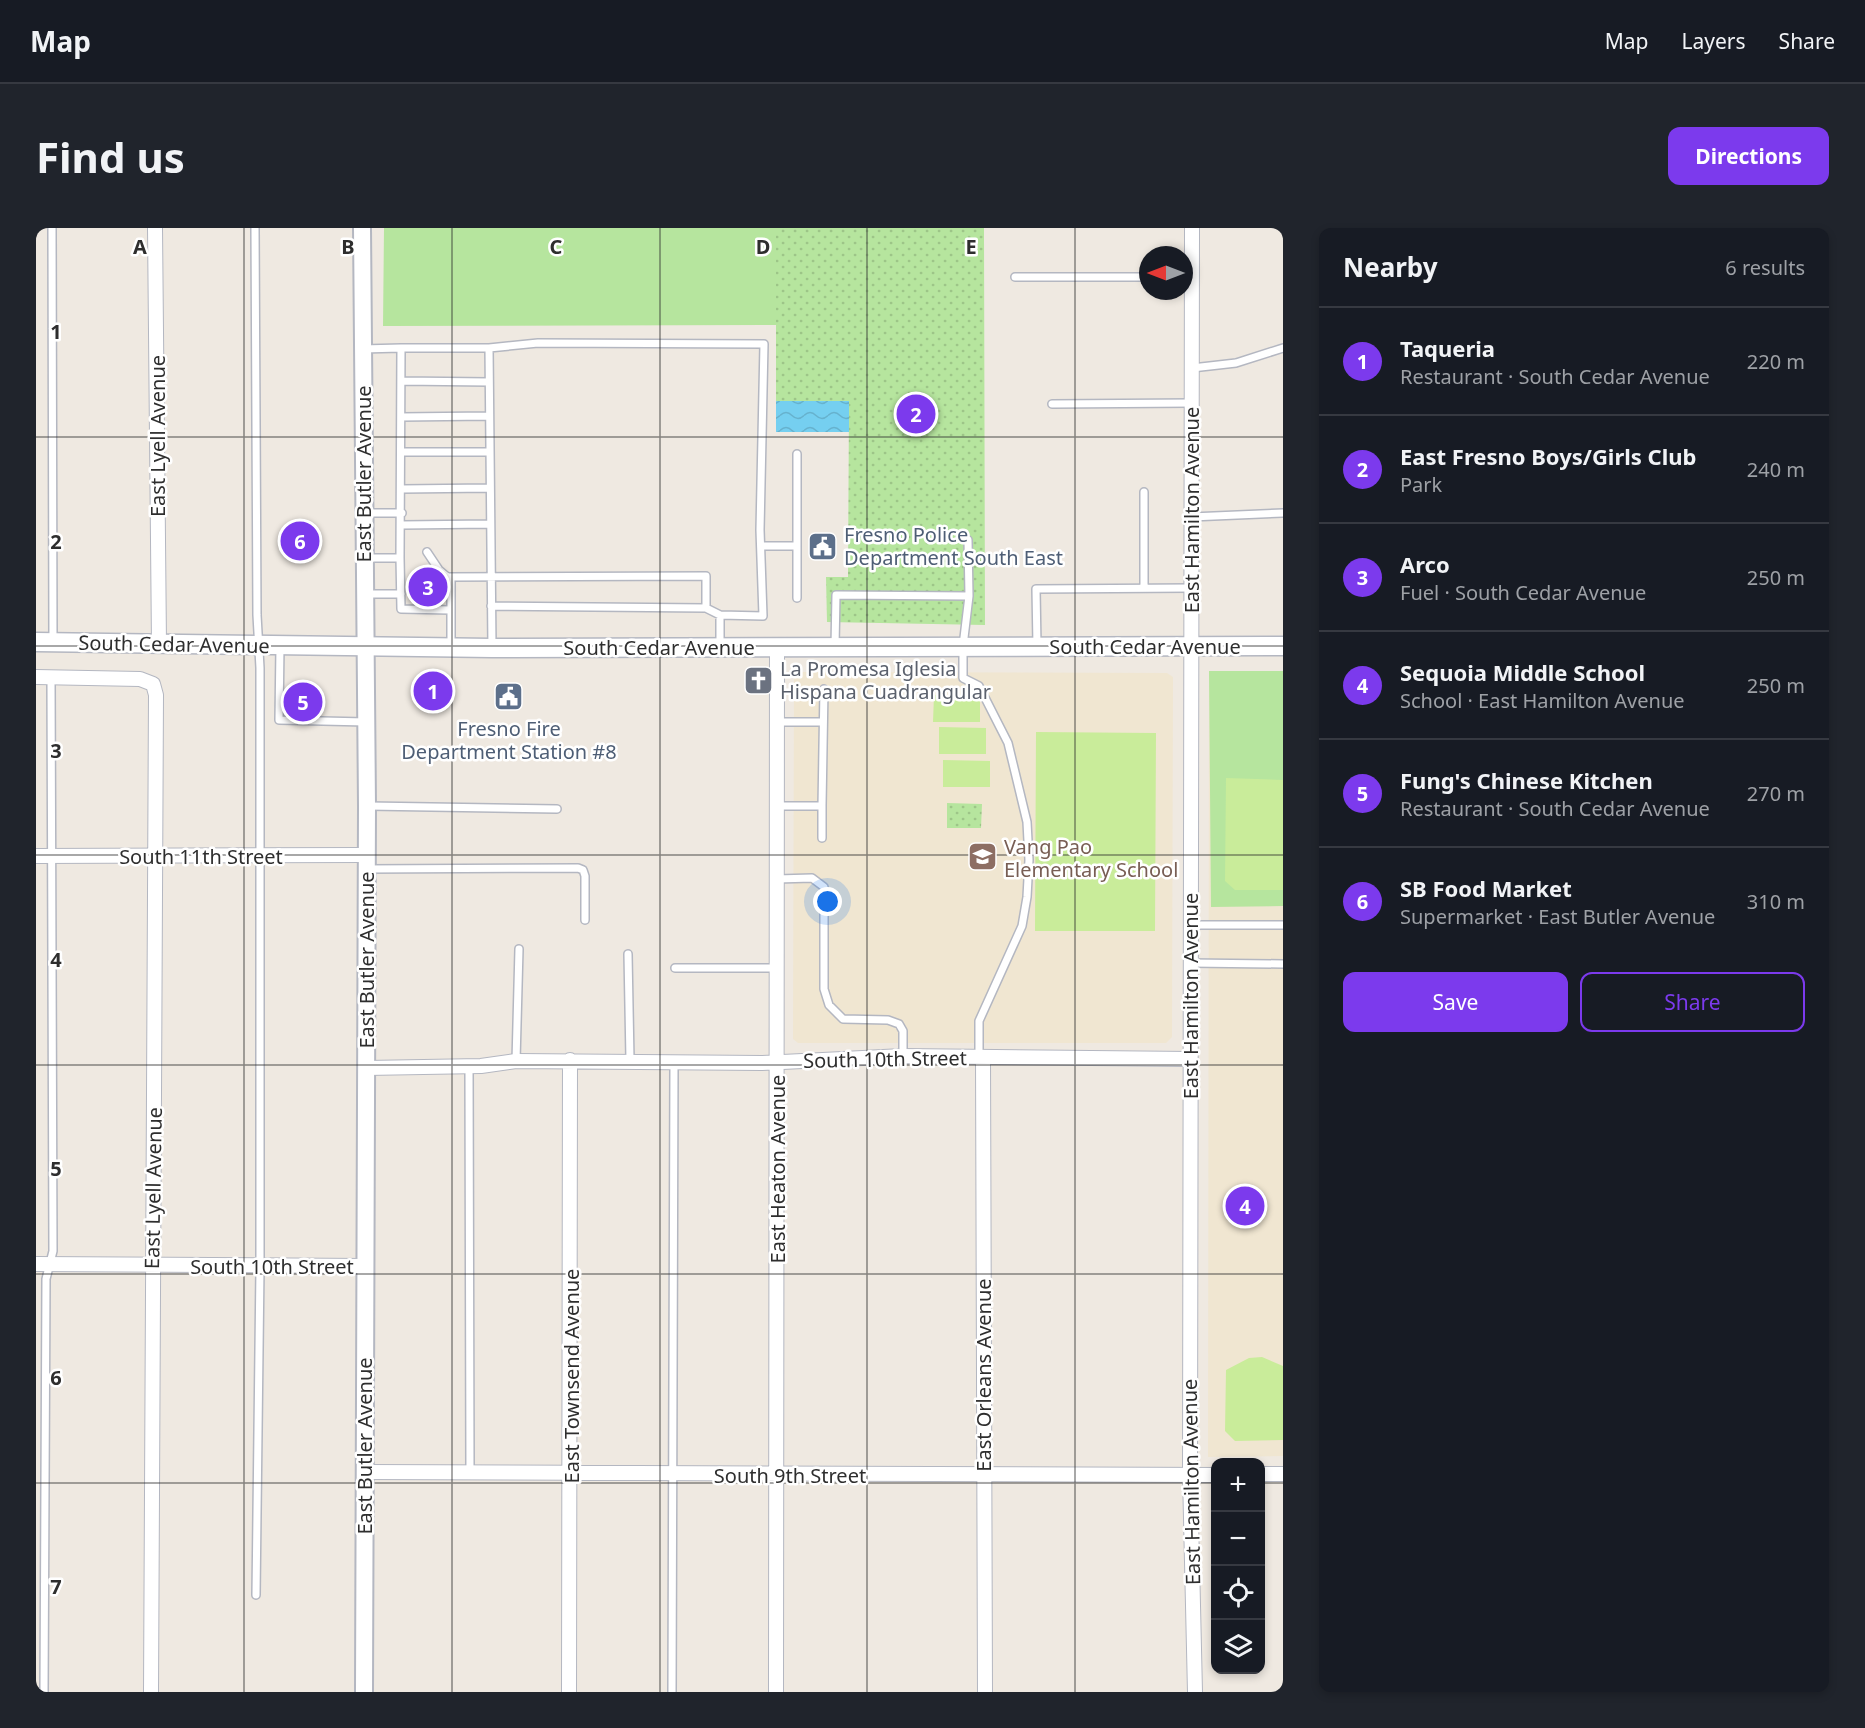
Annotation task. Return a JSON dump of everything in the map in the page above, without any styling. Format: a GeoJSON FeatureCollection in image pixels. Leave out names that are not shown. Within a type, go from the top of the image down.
{"type":"FeatureCollection","features":[{"type":"Feature","properties":{"kind":"main road","name":"South Cedar Avenue"},"geometry":{"type":"LineString","coordinates":[[44,642],[492,648],[1283,646]]}},
{"type":"Feature","properties":{"kind":"street","name":"East Lyell Avenue"},"geometry":{"type":"LineString","coordinates":[[155,228],[159,644]]}},
{"type":"Feature","properties":{"kind":"street","name":"East Butler Avenue"},"geometry":{"type":"LineString","coordinates":[[362,228],[367,806],[364,1692]]}},
{"type":"Feature","properties":{"kind":"street","name":"East Hamilton Avenue"},"geometry":{"type":"LineString","coordinates":[[1191,246],[1192,228]]}},
{"type":"Feature","properties":{"kind":"street","name":"East Hamilton Avenue"},"geometry":{"type":"LineString","coordinates":[[1189,300],[1192,368],[1190,1475],[1195,1692]]}},
{"type":"Feature","properties":{"kind":"street","name":"East Heaton Avenue"},"geometry":{"type":"LineString","coordinates":[[776,1692],[777,647]]}},
{"type":"Feature","properties":{"kind":"street"},"geometry":{"type":"LineString","coordinates":[[36,677],[51,678]]}},
{"type":"Feature","properties":{"kind":"street","name":"East Lyell Avenue"},"geometry":{"type":"LineString","coordinates":[[51,678],[140,679],[153,684],[156,695],[152,1692]]}},
{"type":"Feature","properties":{"kind":"street","name":"South 11th Street"},"geometry":{"type":"LineString","coordinates":[[36,856],[260,857],[366,862]]}},
{"type":"Feature","properties":{"kind":"street","name":"South 10th Street"},"geometry":{"type":"LineString","coordinates":[[366,1068],[469,1067],[516,1061],[778,1062],[903,1056],[1190,1059]]}},
{"type":"Feature","properties":{"kind":"street","name":"East Orleans Avenue"},"geometry":{"type":"LineString","coordinates":[[981,1057],[985,1692]]}},
{"type":"Feature","properties":{"kind":"street","name":"East Townsend Avenue"},"geometry":{"type":"LineString","coordinates":[[570,1060],[572,1473],[570,1692]]}},
{"type":"Feature","properties":{"kind":"street","name":"South 10th Street"},"geometry":{"type":"LineString","coordinates":[[43,1264],[260,1268],[365,1266]]}},
{"type":"Feature","properties":{"kind":"street","name":"South 9th Street"},"geometry":{"type":"LineString","coordinates":[[364,1472],[982,1476],[1211,1475]]}},
{"type":"Feature","properties":{"kind":"street"},"geometry":{"type":"LineString","coordinates":[[1265,1474],[1283,1474]]}},
{"type":"Feature","properties":{"kind":"lane"},"geometry":{"type":"LineString","coordinates":[[44,642],[52,228]]}},
{"type":"Feature","properties":{"kind":"lane"},"geometry":{"type":"LineString","coordinates":[[255,228],[260,857],[260,1268],[256,1595]]}},
{"type":"Feature","properties":{"kind":"lane"},"geometry":{"type":"LineString","coordinates":[[1015,277],[1139,277]]}},
{"type":"Feature","properties":{"kind":"lane"},"geometry":{"type":"LineString","coordinates":[[362,349],[489,348],[538,343],[764,344],[761,546],[763,616],[720,615],[706,608],[491,606]]}},
{"type":"Feature","properties":{"kind":"lane"},"geometry":{"type":"LineString","coordinates":[[400,348],[401,609],[450,610]]}},
{"type":"Feature","properties":{"kind":"lane"},"geometry":{"type":"LineString","coordinates":[[489,348],[492,648]]}},
{"type":"Feature","properties":{"kind":"lane"},"geometry":{"type":"LineString","coordinates":[[1192,368],[1236,363],[1283,348]]}},
{"type":"Feature","properties":{"kind":"lane"},"geometry":{"type":"LineString","coordinates":[[401,381],[489,382]]}},
{"type":"Feature","properties":{"kind":"lane"},"geometry":{"type":"LineString","coordinates":[[1052,404],[1192,403]]}},
{"type":"Feature","properties":{"kind":"lane"},"geometry":{"type":"LineString","coordinates":[[401,417],[489,416]]}},
{"type":"Feature","properties":{"kind":"lane"},"geometry":{"type":"LineString","coordinates":[[401,452],[489,452]]}},
{"type":"Feature","properties":{"kind":"lane"},"geometry":{"type":"LineString","coordinates":[[797,454],[797,598]]}},
{"type":"Feature","properties":{"kind":"lane"},"geometry":{"type":"LineString","coordinates":[[402,489],[489,488]]}},
{"type":"Feature","properties":{"kind":"lane"},"geometry":{"type":"LineString","coordinates":[[1144,492],[1144,588]]}},
{"type":"Feature","properties":{"kind":"lane"},"geometry":{"type":"LineString","coordinates":[[363,513],[402,513]]}},
{"type":"Feature","properties":{"kind":"lane"},"geometry":{"type":"LineString","coordinates":[[1191,517],[1283,513]]}},
{"type":"Feature","properties":{"kind":"lane"},"geometry":{"type":"LineString","coordinates":[[402,525],[490,524]]}},
{"type":"Feature","properties":{"kind":"lane"},"geometry":{"type":"LineString","coordinates":[[968,540],[969,596],[963,646],[963,678],[979,686],[1008,743],[1026,822],[1029,860],[1027,897],[1022,926],[1013,941],[1003,974],[980,1021],[981,1057]]}},
{"type":"Feature","properties":{"kind":"lane"},"geometry":{"type":"LineString","coordinates":[[761,546],[797,546]]}},
{"type":"Feature","properties":{"kind":"lane"},"geometry":{"type":"LineString","coordinates":[[427,552],[439,570],[449,577],[706,576],[706,608]]}},
{"type":"Feature","properties":{"kind":"lane"},"geometry":{"type":"LineString","coordinates":[[364,558],[400,558]]}},
{"type":"Feature","properties":{"kind":"lane"},"geometry":{"type":"LineString","coordinates":[[449,577],[451,647]]}},
{"type":"Feature","properties":{"kind":"lane"},"geometry":{"type":"LineString","coordinates":[[1037,646],[1036,589],[1191,588]]}},
{"type":"Feature","properties":{"kind":"lane"},"geometry":{"type":"LineString","coordinates":[[364,594],[400,594]]}},
{"type":"Feature","properties":{"kind":"lane"},"geometry":{"type":"LineString","coordinates":[[835,647],[836,595],[969,596]]}},
{"type":"Feature","properties":{"kind":"lane"},"geometry":{"type":"LineString","coordinates":[[720,615],[720,647]]}},
{"type":"Feature","properties":{"kind":"lane"},"geometry":{"type":"LineString","coordinates":[[280,646],[279,720],[366,722]]}},
{"type":"Feature","properties":{"kind":"lane"},"geometry":{"type":"LineString","coordinates":[[44,1692],[46,1291],[43,1264],[52,1251],[51,678]]}},
{"type":"Feature","properties":{"kind":"lane"},"geometry":{"type":"LineString","coordinates":[[822,838],[824,689]]}},
{"type":"Feature","properties":{"kind":"lane"},"geometry":{"type":"LineString","coordinates":[[777,722],[823,722]]}},
{"type":"Feature","properties":{"kind":"lane"},"geometry":{"type":"LineString","coordinates":[[367,806],[557,808]]}},
{"type":"Feature","properties":{"kind":"lane"},"geometry":{"type":"LineString","coordinates":[[777,806],[822,806]]}},
{"type":"Feature","properties":{"kind":"lane"},"geometry":{"type":"LineString","coordinates":[[366,862],[578,868],[583,870],[585,876],[585,920]]}},
{"type":"Feature","properties":{"kind":"lane"},"geometry":{"type":"LineString","coordinates":[[777,879],[812,878],[824,887],[824,989],[829,1005],[843,1019],[888,1020],[899,1024],[903,1031],[903,1056]]}},
{"type":"Feature","properties":{"kind":"lane"},"geometry":{"type":"LineString","coordinates":[[1190,925],[1283,924]]}},
{"type":"Feature","properties":{"kind":"lane"},"geometry":{"type":"LineString","coordinates":[[516,1061],[519,949]]}},
{"type":"Feature","properties":{"kind":"lane"},"geometry":{"type":"LineString","coordinates":[[628,954],[630,1060]]}},
{"type":"Feature","properties":{"kind":"lane"},"geometry":{"type":"LineString","coordinates":[[1190,963],[1283,964]]}},
{"type":"Feature","properties":{"kind":"lane"},"geometry":{"type":"LineString","coordinates":[[675,968],[777,968]]}},
{"type":"Feature","properties":{"kind":"lane"},"geometry":{"type":"LineString","coordinates":[[672,1692],[674,1063]]}},
{"type":"Feature","properties":{"kind":"lane"},"geometry":{"type":"LineString","coordinates":[[469,1067],[470,1473]]}},
{"type":"Feature","properties":{"kind":"shaded area"},"geometry":{"type":"Polygon","coordinates":[[[1209,671],[1283,671],[1283,1456],[1208,1457],[1209,671]]]}},
{"type":"Feature","properties":{"kind":"shaded area","name":"Vang Pao Elementary School"},"geometry":{"type":"Polygon","coordinates":[[[799,672],[1167,673],[1173,677],[1172,1037],[1166,1043],[798,1043],[793,1039],[794,678],[799,672]]]}},
{"type":"Feature","properties":{"kind":"green space"},"geometry":{"type":"Polygon","coordinates":[[[384,228],[776,228],[777,325],[383,326],[384,228]]]}},
{"type":"Feature","properties":{"kind":"green space"},"geometry":{"type":"Polygon","coordinates":[[[776,228],[984,228],[985,625],[827,622],[826,577],[848,577],[849,402],[776,401],[776,228]]]}},
{"type":"Feature","properties":{"kind":"green space"},"geometry":{"type":"Polygon","coordinates":[[[1209,671],[1283,671],[1283,906],[1211,907],[1209,671]]]}},
{"type":"Feature","properties":{"kind":"green space"},"geometry":{"type":"Polygon","coordinates":[[[934,695],[980,695],[980,722],[933,722],[934,695]]]}},
{"type":"Feature","properties":{"kind":"green space"},"geometry":{"type":"Polygon","coordinates":[[[939,727],[986,728],[986,754],[939,754],[939,727]]]}},
{"type":"Feature","properties":{"kind":"green space"},"geometry":{"type":"Polygon","coordinates":[[[1036,732],[1156,733],[1155,931],[1035,931],[1036,732]]]}},
{"type":"Feature","properties":{"kind":"green space"},"geometry":{"type":"Polygon","coordinates":[[[943,760],[990,761],[990,787],[943,787],[943,760]]]}},
{"type":"Feature","properties":{"kind":"green space"},"geometry":{"type":"Polygon","coordinates":[[[1226,778],[1283,780],[1283,890],[1235,890],[1225,881],[1226,778]]]}},
{"type":"Feature","properties":{"kind":"green space"},"geometry":{"type":"Polygon","coordinates":[[[947,803],[982,804],[981,828],[947,828],[947,803]]]}},
{"type":"Feature","properties":{"kind":"green space"},"geometry":{"type":"Polygon","coordinates":[[[1262,1357],[1283,1366],[1283,1440],[1235,1441],[1225,1431],[1226,1370],[1249,1358],[1262,1357]]]}},
{"type":"Feature","properties":{"kind":"water"},"geometry":{"type":"Polygon","coordinates":[[[776,401],[849,401],[849,432],[776,432],[776,401]]]}},
{"type":"Feature","properties":{"kind":"place","name":"East Fresno Boys/Girls Club"},"geometry":{"type":"Point","coordinates":[916,414]}},
{"type":"Feature","properties":{"kind":"place","name":"SB Food Market"},"geometry":{"type":"Point","coordinates":[300,541]}},
{"type":"Feature","properties":{"kind":"place","name":"Fresno Police Department South East"},"geometry":{"type":"Point","coordinates":[823,546]}},
{"type":"Feature","properties":{"kind":"place","name":"Arco"},"geometry":{"type":"Point","coordinates":[428,587]}},
{"type":"Feature","properties":{"kind":"place","name":"La Promesa Iglesia Hispana Cuadrangular"},"geometry":{"type":"Point","coordinates":[759,680]}},
{"type":"Feature","properties":{"kind":"place","name":"Taqueria"},"geometry":{"type":"Point","coordinates":[433,691]}},
{"type":"Feature","properties":{"kind":"place","name":"Fresno Fire Department Station #8"},"geometry":{"type":"Point","coordinates":[509,697]}},
{"type":"Feature","properties":{"kind":"place","name":"Fung's Chinese Kitchen"},"geometry":{"type":"Point","coordinates":[303,702]}},
{"type":"Feature","properties":{"kind":"place","name":"Vang Pao Elementary School"},"geometry":{"type":"Point","coordinates":[983,857]}},
{"type":"Feature","properties":{"kind":"place","name":"Sequoia Middle School"},"geometry":{"type":"Point","coordinates":[1245,1206]}}]}
